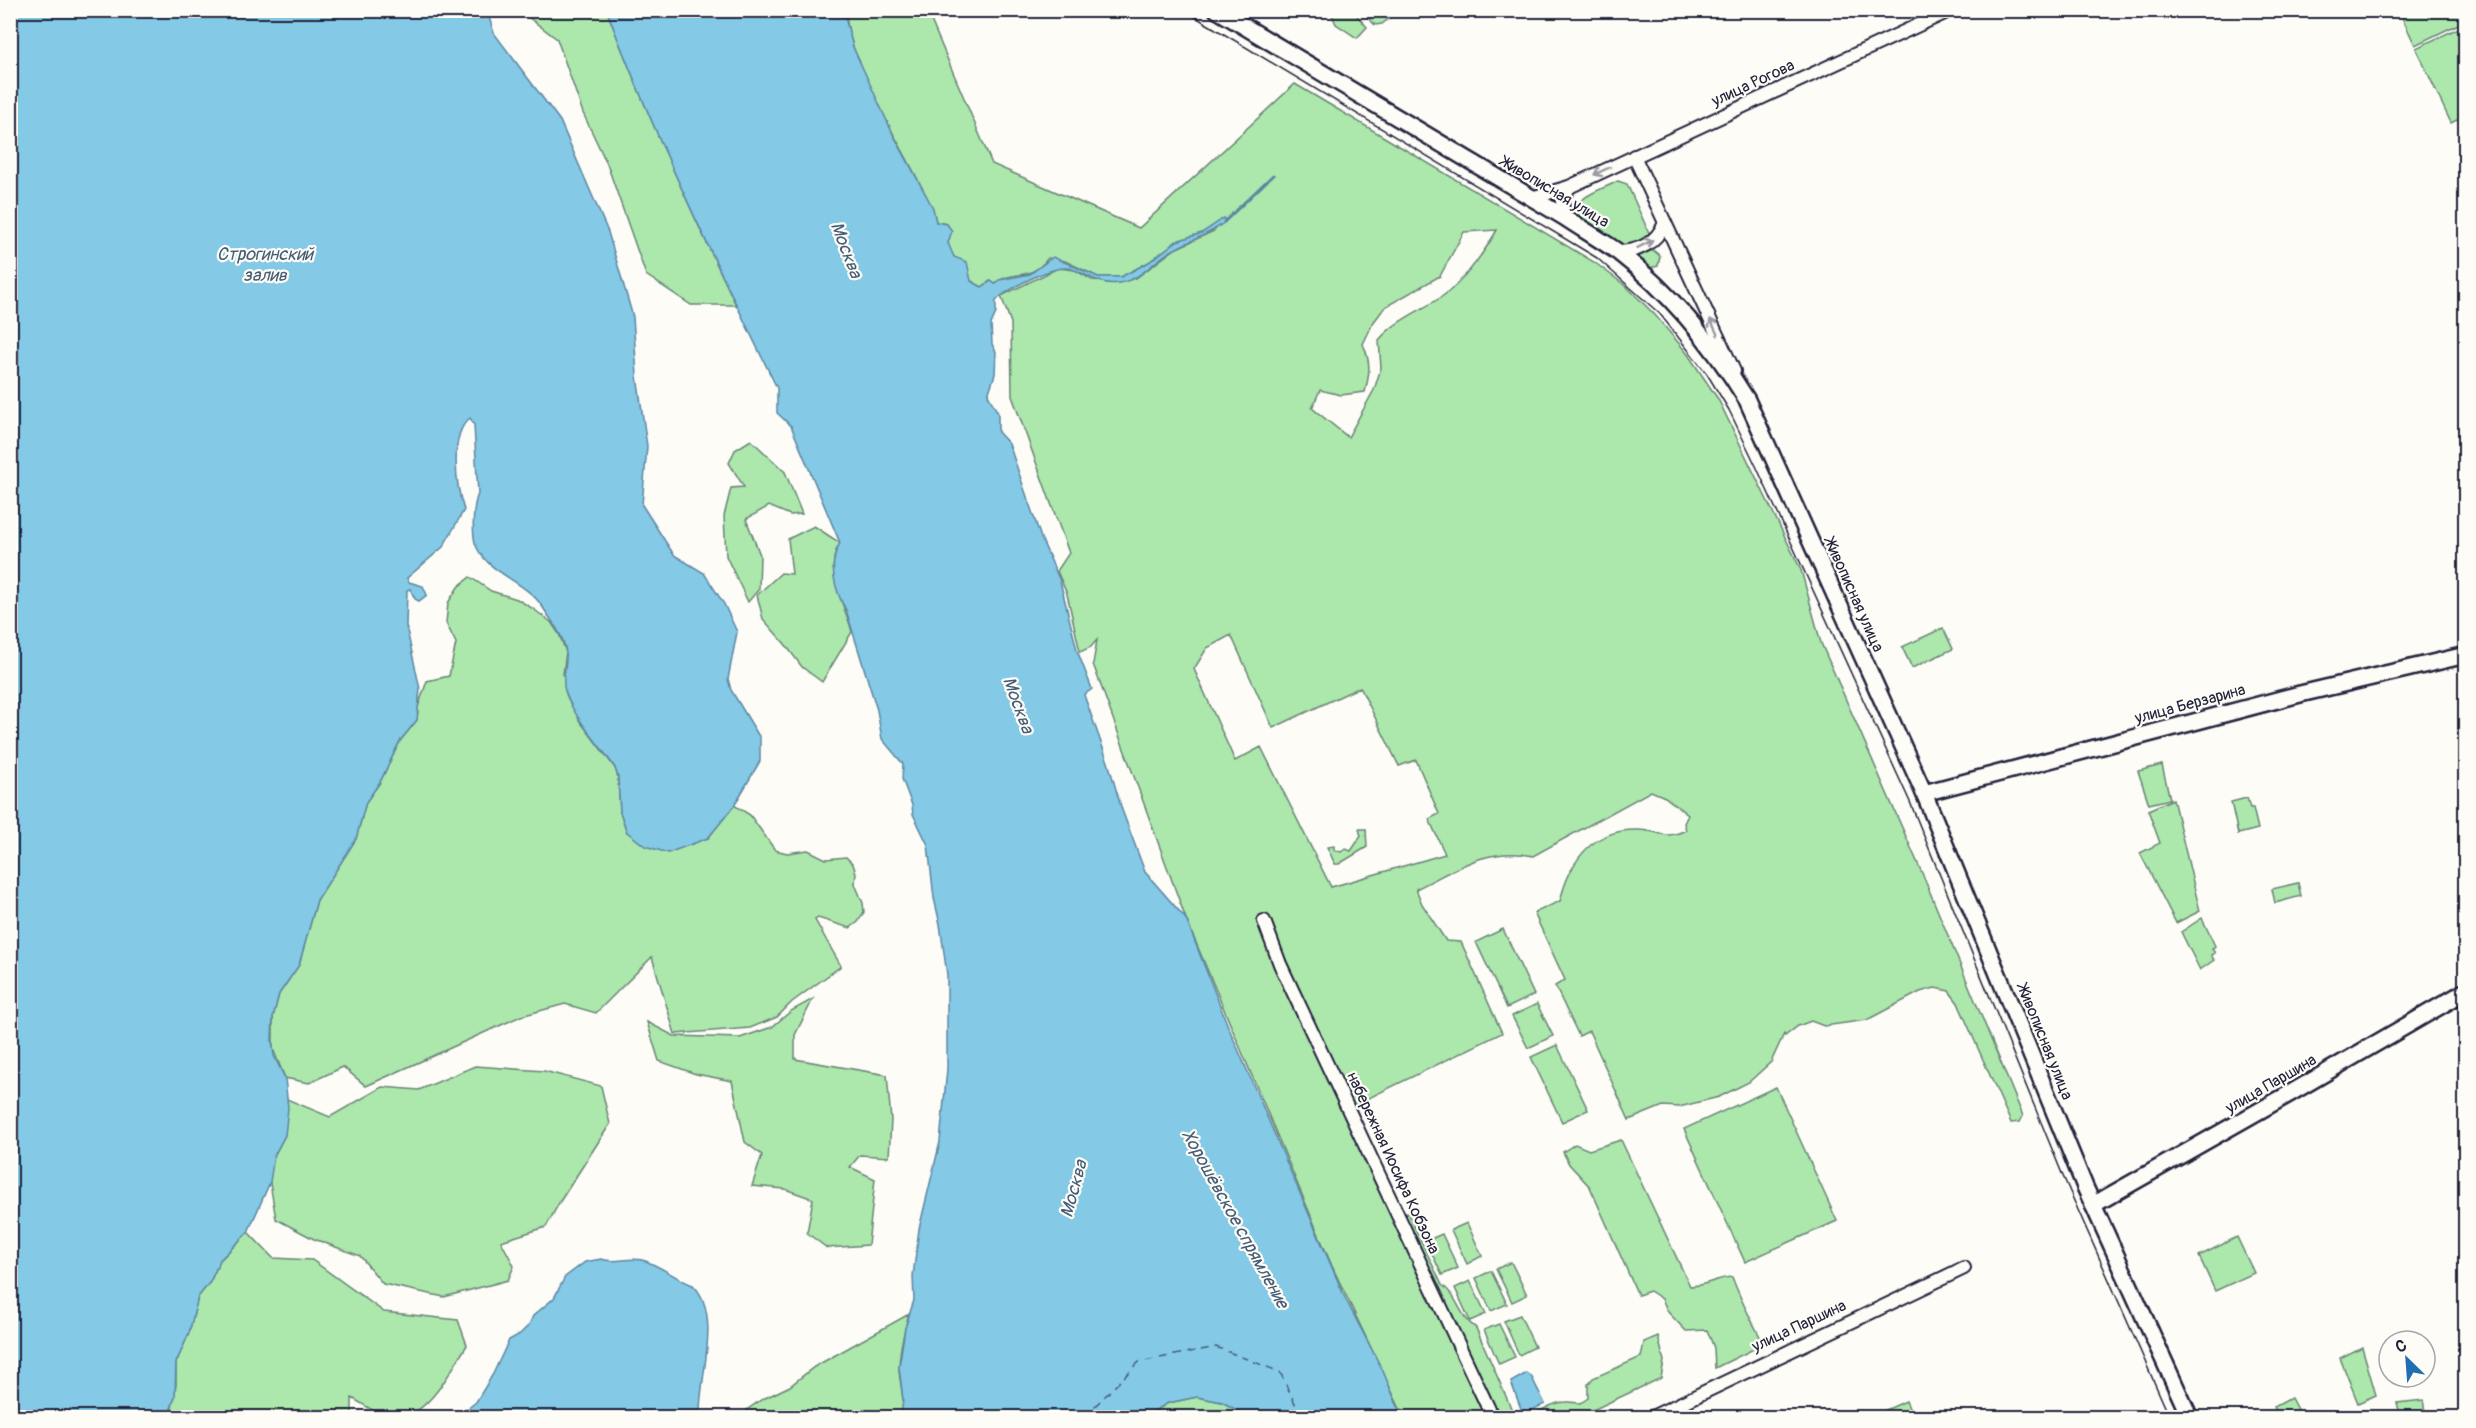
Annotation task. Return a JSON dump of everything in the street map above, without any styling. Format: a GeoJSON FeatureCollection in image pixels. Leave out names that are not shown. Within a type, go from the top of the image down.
{"type":"FeatureCollection","features":[{"type":"Feature","properties":{"kind":"street","name":"Живописная улица"},"geometry":{"type":"LineString","coordinates":[[1217,10],[1564,217],[1617,252],[1655,284],[1689,318],[1747,400],[1924,793],[2093,1205],[2190,1418]]}},
{"type":"Feature","properties":{"kind":"street","name":"улица Рогова"},"geometry":{"type":"LineString","coordinates":[[1531,198],[1569,187],[1951,10]]}},
{"type":"Feature","properties":{"kind":"street"},"geometry":{"type":"LineString","coordinates":[[1634,156],[1747,400]]}},
{"type":"Feature","properties":{"kind":"street"},"geometry":{"type":"LineString","coordinates":[[1564,217],[1562,201],[1569,187]]}},
{"type":"Feature","properties":{"kind":"street"},"geometry":{"type":"LineString","coordinates":[[1617,252],[1631,250],[1652,242],[1661,233],[1665,223]]}},
{"type":"Feature","properties":{"kind":"street","name":"улица Берзарина"},"geometry":{"type":"LineString","coordinates":[[1924,793],[2290,696],[2466,655]]}},
{"type":"Feature","properties":{"kind":"street","name":"набережная Иосифа Кобзона"},"geometry":{"type":"LineString","coordinates":[[1264,921],[1280,964],[1493,1418]]}},
{"type":"Feature","properties":{"kind":"street","name":"улица Паршина"},"geometry":{"type":"LineString","coordinates":[[2093,1205],[2466,991]]}},
{"type":"Feature","properties":{"kind":"street","name":"улица Паршина"},"geometry":{"type":"LineString","coordinates":[[1650,1418],[1964,1268]]}},
{"type":"Feature","properties":{"kind":"green space"},"geometry":{"type":"Polygon","coordinates":[[[520,11],[607,11],[668,159],[736,305],[691,305],[646,275],[607,164],[583,113],[557,39],[520,11]]]}},
{"type":"Feature","properties":{"kind":"green space"},"geometry":{"type":"Polygon","coordinates":[[[846,11],[927,11],[992,164],[1139,228],[1295,84],[1594,262],[1626,286],[1655,315],[1687,353],[1718,399],[1801,570],[1821,643],[1922,873],[2023,1116],[2020,1122],[2011,1123],[1958,1003],[1949,991],[1935,988],[1920,992],[1867,1020],[1824,1026],[1811,1021],[1798,1026],[1785,1036],[1784,1034],[1771,1062],[1749,1082],[1719,1097],[1679,1107],[1663,1106],[1629,1120],[1589,1031],[1579,1036],[1555,986],[1565,980],[1534,913],[1560,901],[1564,886],[1577,861],[1595,841],[1622,831],[1645,830],[1672,835],[1686,830],[1684,823],[1688,815],[1665,797],[1651,791],[1533,856],[1501,854],[1458,868],[1416,889],[1422,904],[1446,941],[1461,942],[1502,1033],[1342,1111],[1384,1195],[1400,1214],[1408,1213],[1442,1285],[1476,1328],[1515,1417],[1404,1417],[1332,1266],[1186,919],[1093,664],[1097,640],[1091,647],[1080,652],[1067,594],[1057,571],[1069,553],[1012,396],[1011,323],[1001,296],[1058,268],[1075,270],[1092,280],[1121,282],[1136,278],[1175,249],[1214,231],[1224,219],[1202,233],[1177,241],[1149,262],[1121,277],[1098,277],[1065,261],[1048,258],[1041,266],[1028,273],[1008,277],[994,284],[990,281],[982,287],[971,281],[954,257],[948,241],[947,224],[936,222],[928,200],[863,74],[848,30],[846,11]],[[1497,230],[1464,232],[1440,276],[1385,307],[1373,323],[1363,344],[1369,368],[1365,392],[1341,395],[1320,390],[1312,408],[1348,437],[1374,390],[1381,368],[1379,340],[1400,322],[1440,298],[1457,284],[1479,258],[1497,230]],[[1231,635],[1207,648],[1194,669],[1235,761],[1261,747],[1331,887],[1445,854],[1429,819],[1439,814],[1416,760],[1399,766],[1360,687],[1273,728],[1231,635]]]}},
{"type":"Feature","properties":{"kind":"green space"},"geometry":{"type":"Polygon","coordinates":[[[1335,11],[1353,11],[1367,27],[1357,38],[1336,24],[1332,15],[1335,11]]]}},
{"type":"Feature","properties":{"kind":"green space"},"geometry":{"type":"Polygon","coordinates":[[[1361,11],[1398,11],[1382,24],[1375,25],[1361,11]]]}},
{"type":"Feature","properties":{"kind":"green space"},"geometry":{"type":"Polygon","coordinates":[[[2399,11],[2465,11],[2465,21],[2415,45],[2399,11]]]}},
{"type":"Feature","properties":{"kind":"green space"},"geometry":{"type":"Polygon","coordinates":[[[2465,25],[2465,116],[2451,123],[2416,48],[2465,25]]]}},
{"type":"Feature","properties":{"kind":"green space"},"geometry":{"type":"Polygon","coordinates":[[[1618,181],[1627,184],[1650,235],[1649,239],[1623,248],[1571,216],[1578,203],[1618,181]]]}},
{"type":"Feature","properties":{"kind":"green space"},"geometry":{"type":"Polygon","coordinates":[[[1653,250],[1660,256],[1658,266],[1642,265],[1634,258],[1653,250]]]}},
{"type":"Feature","properties":{"kind":"green space"},"geometry":{"type":"Polygon","coordinates":[[[751,440],[785,472],[802,514],[790,515],[769,506],[746,519],[760,555],[759,589],[748,602],[726,556],[724,516],[731,488],[744,487],[729,463],[735,450],[751,440]]]}},
{"type":"Feature","properties":{"kind":"green space"},"geometry":{"type":"Polygon","coordinates":[[[814,526],[840,543],[833,565],[834,576],[852,632],[822,682],[802,667],[763,619],[757,595],[781,573],[792,574],[788,539],[814,526]]]}},
{"type":"Feature","properties":{"kind":"green space"},"geometry":{"type":"Polygon","coordinates":[[[470,577],[491,591],[517,599],[532,608],[551,622],[559,634],[566,652],[563,674],[579,720],[615,768],[618,777],[620,812],[627,832],[708,838],[734,805],[750,815],[775,850],[787,853],[808,850],[826,859],[846,857],[853,864],[856,873],[855,884],[863,903],[864,912],[858,922],[850,928],[818,918],[815,920],[841,966],[792,1002],[777,1017],[750,1028],[675,1034],[652,957],[596,1013],[565,1004],[521,1016],[366,1086],[343,1067],[309,1083],[285,1078],[273,1049],[273,1017],[279,994],[299,965],[317,900],[356,839],[366,802],[380,782],[400,741],[417,720],[418,707],[427,681],[449,676],[456,643],[446,623],[448,603],[458,587],[470,577]]]}},
{"type":"Feature","properties":{"kind":"green space"},"geometry":{"type":"Polygon","coordinates":[[[1943,628],[1953,649],[1912,668],[1902,647],[1943,628]]]}},
{"type":"Feature","properties":{"kind":"green space"},"geometry":{"type":"Polygon","coordinates":[[[2162,765],[2170,799],[2149,804],[2138,771],[2162,765]]]}},
{"type":"Feature","properties":{"kind":"green space"},"geometry":{"type":"Polygon","coordinates":[[[2247,798],[2250,808],[2253,808],[2258,829],[2238,834],[2231,802],[2247,798]]]}},
{"type":"Feature","properties":{"kind":"green space"},"geometry":{"type":"Polygon","coordinates":[[[2173,799],[2200,911],[2176,923],[2140,853],[2160,843],[2148,810],[2173,799]]]}},
{"type":"Feature","properties":{"kind":"green space"},"geometry":{"type":"Polygon","coordinates":[[[1359,829],[1366,829],[1367,847],[1339,864],[1335,864],[1327,847],[1334,846],[1334,850],[1341,852],[1346,849],[1351,851],[1361,836],[1359,829]]]}},
{"type":"Feature","properties":{"kind":"green space"},"geometry":{"type":"Polygon","coordinates":[[[2298,883],[2301,896],[2275,903],[2272,889],[2298,883]]]}},
{"type":"Feature","properties":{"kind":"green space"},"geometry":{"type":"Polygon","coordinates":[[[2202,918],[2215,946],[2212,949],[2215,953],[2211,955],[2214,960],[2200,970],[2181,932],[2202,918]]]}},
{"type":"Feature","properties":{"kind":"green space"},"geometry":{"type":"Polygon","coordinates":[[[1503,929],[1534,995],[1507,1008],[1476,942],[1503,929]]]}},
{"type":"Feature","properties":{"kind":"green space"},"geometry":{"type":"Polygon","coordinates":[[[813,999],[795,1035],[795,1059],[887,1075],[891,1120],[889,1157],[860,1155],[850,1167],[875,1179],[868,1245],[827,1248],[807,1233],[813,1199],[785,1189],[752,1186],[762,1155],[745,1142],[732,1081],[696,1074],[659,1061],[647,1022],[674,1036],[740,1038],[772,1027],[791,1011],[813,999]]]}},
{"type":"Feature","properties":{"kind":"green space"},"geometry":{"type":"Polygon","coordinates":[[[1537,1004],[1553,1036],[1528,1048],[1512,1016],[1537,1004]]]}},
{"type":"Feature","properties":{"kind":"green space"},"geometry":{"type":"Polygon","coordinates":[[[1557,1045],[1588,1110],[1562,1122],[1531,1057],[1557,1045]]]}},
{"type":"Feature","properties":{"kind":"green space"},"geometry":{"type":"Polygon","coordinates":[[[475,1066],[544,1071],[601,1086],[610,1124],[546,1227],[501,1241],[514,1266],[508,1280],[444,1297],[383,1284],[360,1256],[314,1239],[276,1219],[269,1177],[274,1156],[285,1135],[287,1099],[330,1117],[382,1087],[419,1090],[475,1066]]]}},
{"type":"Feature","properties":{"kind":"green space"},"geometry":{"type":"Polygon","coordinates":[[[1776,1087],[1837,1221],[1745,1262],[1684,1129],[1776,1087]]]}},
{"type":"Feature","properties":{"kind":"green space"},"geometry":{"type":"Polygon","coordinates":[[[1621,1140],[1690,1286],[1732,1277],[1764,1344],[1715,1368],[1714,1348],[1707,1330],[1686,1331],[1668,1312],[1662,1299],[1650,1291],[1638,1295],[1590,1187],[1569,1164],[1563,1152],[1575,1144],[1589,1150],[1621,1140]]]}},
{"type":"Feature","properties":{"kind":"green space"},"geometry":{"type":"Polygon","coordinates":[[[1467,1223],[1482,1256],[1467,1264],[1451,1230],[1467,1223]]]}},
{"type":"Feature","properties":{"kind":"green space"},"geometry":{"type":"Polygon","coordinates":[[[248,1232],[273,1258],[312,1260],[384,1312],[458,1320],[467,1345],[436,1393],[414,1412],[402,1417],[380,1414],[352,1398],[352,1417],[168,1418],[176,1385],[176,1363],[189,1333],[198,1297],[210,1282],[220,1260],[248,1232]]]}},
{"type":"Feature","properties":{"kind":"green space"},"geometry":{"type":"Polygon","coordinates":[[[1442,1234],[1458,1268],[1442,1275],[1426,1241],[1442,1234]]]}},
{"type":"Feature","properties":{"kind":"green space"},"geometry":{"type":"Polygon","coordinates":[[[2237,1237],[2254,1273],[2215,1291],[2199,1256],[2237,1237]]]}},
{"type":"Feature","properties":{"kind":"green space"},"geometry":{"type":"Polygon","coordinates":[[[1511,1262],[1527,1295],[1512,1302],[1496,1269],[1511,1262]]]}},
{"type":"Feature","properties":{"kind":"green space"},"geometry":{"type":"Polygon","coordinates":[[[1491,1271],[1507,1304],[1491,1311],[1476,1278],[1491,1271]]]}},
{"type":"Feature","properties":{"kind":"green space"},"geometry":{"type":"Polygon","coordinates":[[[1470,1281],[1486,1314],[1470,1321],[1455,1288],[1470,1281]]]}},
{"type":"Feature","properties":{"kind":"green space"},"geometry":{"type":"Polygon","coordinates":[[[909,1314],[899,1363],[903,1400],[901,1417],[742,1418],[748,1409],[761,1400],[790,1386],[814,1367],[909,1314]]]}},
{"type":"Feature","properties":{"kind":"green space"},"geometry":{"type":"Polygon","coordinates":[[[1520,1315],[1535,1347],[1519,1355],[1504,1321],[1520,1315]]]}},
{"type":"Feature","properties":{"kind":"green space"},"geometry":{"type":"Polygon","coordinates":[[[1499,1324],[1515,1357],[1499,1364],[1484,1330],[1499,1324]]]}},
{"type":"Feature","properties":{"kind":"green space"},"geometry":{"type":"Polygon","coordinates":[[[1658,1336],[1664,1361],[1661,1378],[1578,1417],[1530,1417],[1561,1402],[1584,1401],[1588,1398],[1588,1384],[1593,1378],[1641,1357],[1644,1342],[1658,1336]]]}},
{"type":"Feature","properties":{"kind":"green space"},"geometry":{"type":"Polygon","coordinates":[[[2362,1347],[2376,1395],[2358,1403],[2340,1358],[2362,1347]]]}},
{"type":"Feature","properties":{"kind":"green space"},"geometry":{"type":"Polygon","coordinates":[[[1197,1397],[1222,1402],[1250,1417],[1144,1418],[1168,1403],[1197,1397]]]}},
{"type":"Feature","properties":{"kind":"green space"},"geometry":{"type":"Polygon","coordinates":[[[2291,1398],[2301,1417],[2279,1417],[2274,1407],[2291,1398]]]}},
{"type":"Feature","properties":{"kind":"green space"},"geometry":{"type":"Polygon","coordinates":[[[2424,1400],[2427,1417],[2401,1417],[2397,1403],[2424,1400]]]}},
{"type":"Feature","properties":{"kind":"green space"},"geometry":{"type":"Polygon","coordinates":[[[1906,1401],[1913,1417],[1870,1417],[1906,1401]]]}},
{"type":"Feature","properties":{"kind":"water","name":"Строгинский залив"},"geometry":{"type":"Polygon","coordinates":[[[10,11],[487,11],[494,33],[560,121],[608,232],[633,317],[637,376],[647,446],[642,505],[674,555],[704,573],[724,604],[737,632],[728,679],[731,690],[760,738],[760,761],[734,806],[708,838],[668,853],[645,846],[627,832],[620,812],[618,777],[615,768],[581,722],[565,691],[566,655],[561,635],[535,597],[490,565],[475,543],[473,521],[478,494],[474,425],[470,418],[463,426],[459,436],[456,461],[464,510],[443,547],[407,578],[409,582],[423,586],[427,595],[419,601],[415,599],[410,589],[407,590],[406,626],[420,689],[417,720],[400,741],[380,782],[366,802],[356,839],[317,900],[299,965],[279,994],[273,1017],[272,1039],[274,1056],[285,1078],[288,1108],[285,1135],[274,1156],[270,1182],[248,1232],[220,1260],[210,1282],[198,1297],[189,1333],[176,1363],[175,1397],[168,1417],[11,1417],[10,11]]]}},
{"type":"Feature","properties":{"kind":"water"},"geometry":{"type":"Polygon","coordinates":[[[607,11],[846,11],[846,21],[853,47],[893,134],[933,208],[936,222],[947,224],[952,231],[948,243],[954,257],[967,262],[971,281],[982,287],[991,281],[995,284],[999,280],[1030,274],[1053,257],[1098,277],[1121,277],[1149,262],[1177,241],[1202,233],[1224,218],[1225,222],[1219,227],[1173,250],[1135,278],[1127,281],[1106,283],[1072,269],[1056,269],[1035,276],[1001,296],[996,301],[996,313],[991,324],[992,344],[996,352],[995,374],[988,395],[998,413],[998,432],[1009,444],[1041,538],[1060,581],[1077,650],[1092,689],[1084,695],[1145,872],[1186,919],[1228,1026],[1346,1300],[1383,1371],[1402,1417],[1250,1417],[1222,1402],[1197,1397],[1168,1403],[1144,1417],[901,1417],[903,1399],[899,1367],[905,1328],[914,1300],[913,1276],[919,1229],[940,1142],[947,1069],[947,975],[928,845],[913,814],[902,779],[903,764],[882,739],[877,710],[846,610],[838,594],[833,568],[840,543],[791,426],[777,413],[777,388],[666,154],[607,11]]]}},
{"type":"Feature","properties":{"kind":"water"},"geometry":{"type":"Polygon","coordinates":[[[601,1259],[611,1261],[637,1259],[649,1262],[693,1285],[702,1298],[708,1330],[700,1417],[457,1417],[476,1402],[493,1374],[509,1340],[520,1334],[529,1325],[533,1316],[554,1298],[565,1277],[585,1262],[601,1259]]]}},
{"type":"Feature","properties":{"kind":"water"},"geometry":{"type":"Polygon","coordinates":[[[1527,1373],[1531,1376],[1545,1404],[1523,1414],[1511,1382],[1527,1373]]]}},
{"type":"Feature","properties":{"kind":"waterway"},"geometry":{"type":"LineString","coordinates":[[1224,222],[1273,175]]}},
{"type":"Feature","properties":{"kind":"ferry route"},"geometry":{"type":"LineString","coordinates":[[1087,1418],[1089,1412],[1139,1362],[1216,1347],[1280,1372],[1302,1418]]}},
{"type":"Feature","properties":{"kind":"tram line"},"geometry":{"type":"LineString","coordinates":[[1184,10],[1597,258],[1660,314],[1707,374],[1729,410],[1757,468],[1910,802],[2063,1176],[2170,1418]]}},
{"type":"Feature","properties":{"kind":"water label","name":"Москва"},"geometry":{"type":"Point","coordinates":[846,250]}},
{"type":"Feature","properties":{"kind":"water label","name":"Москва"},"geometry":{"type":"Point","coordinates":[1018,705]}},
{"type":"Feature","properties":{"kind":"water label","name":"Москва"},"geometry":{"type":"Point","coordinates":[1074,1189]}},
{"type":"Feature","properties":{"kind":"water label","name":"Хорошёвское спрямление"},"geometry":{"type":"Point","coordinates":[1235,1219]}}]}
